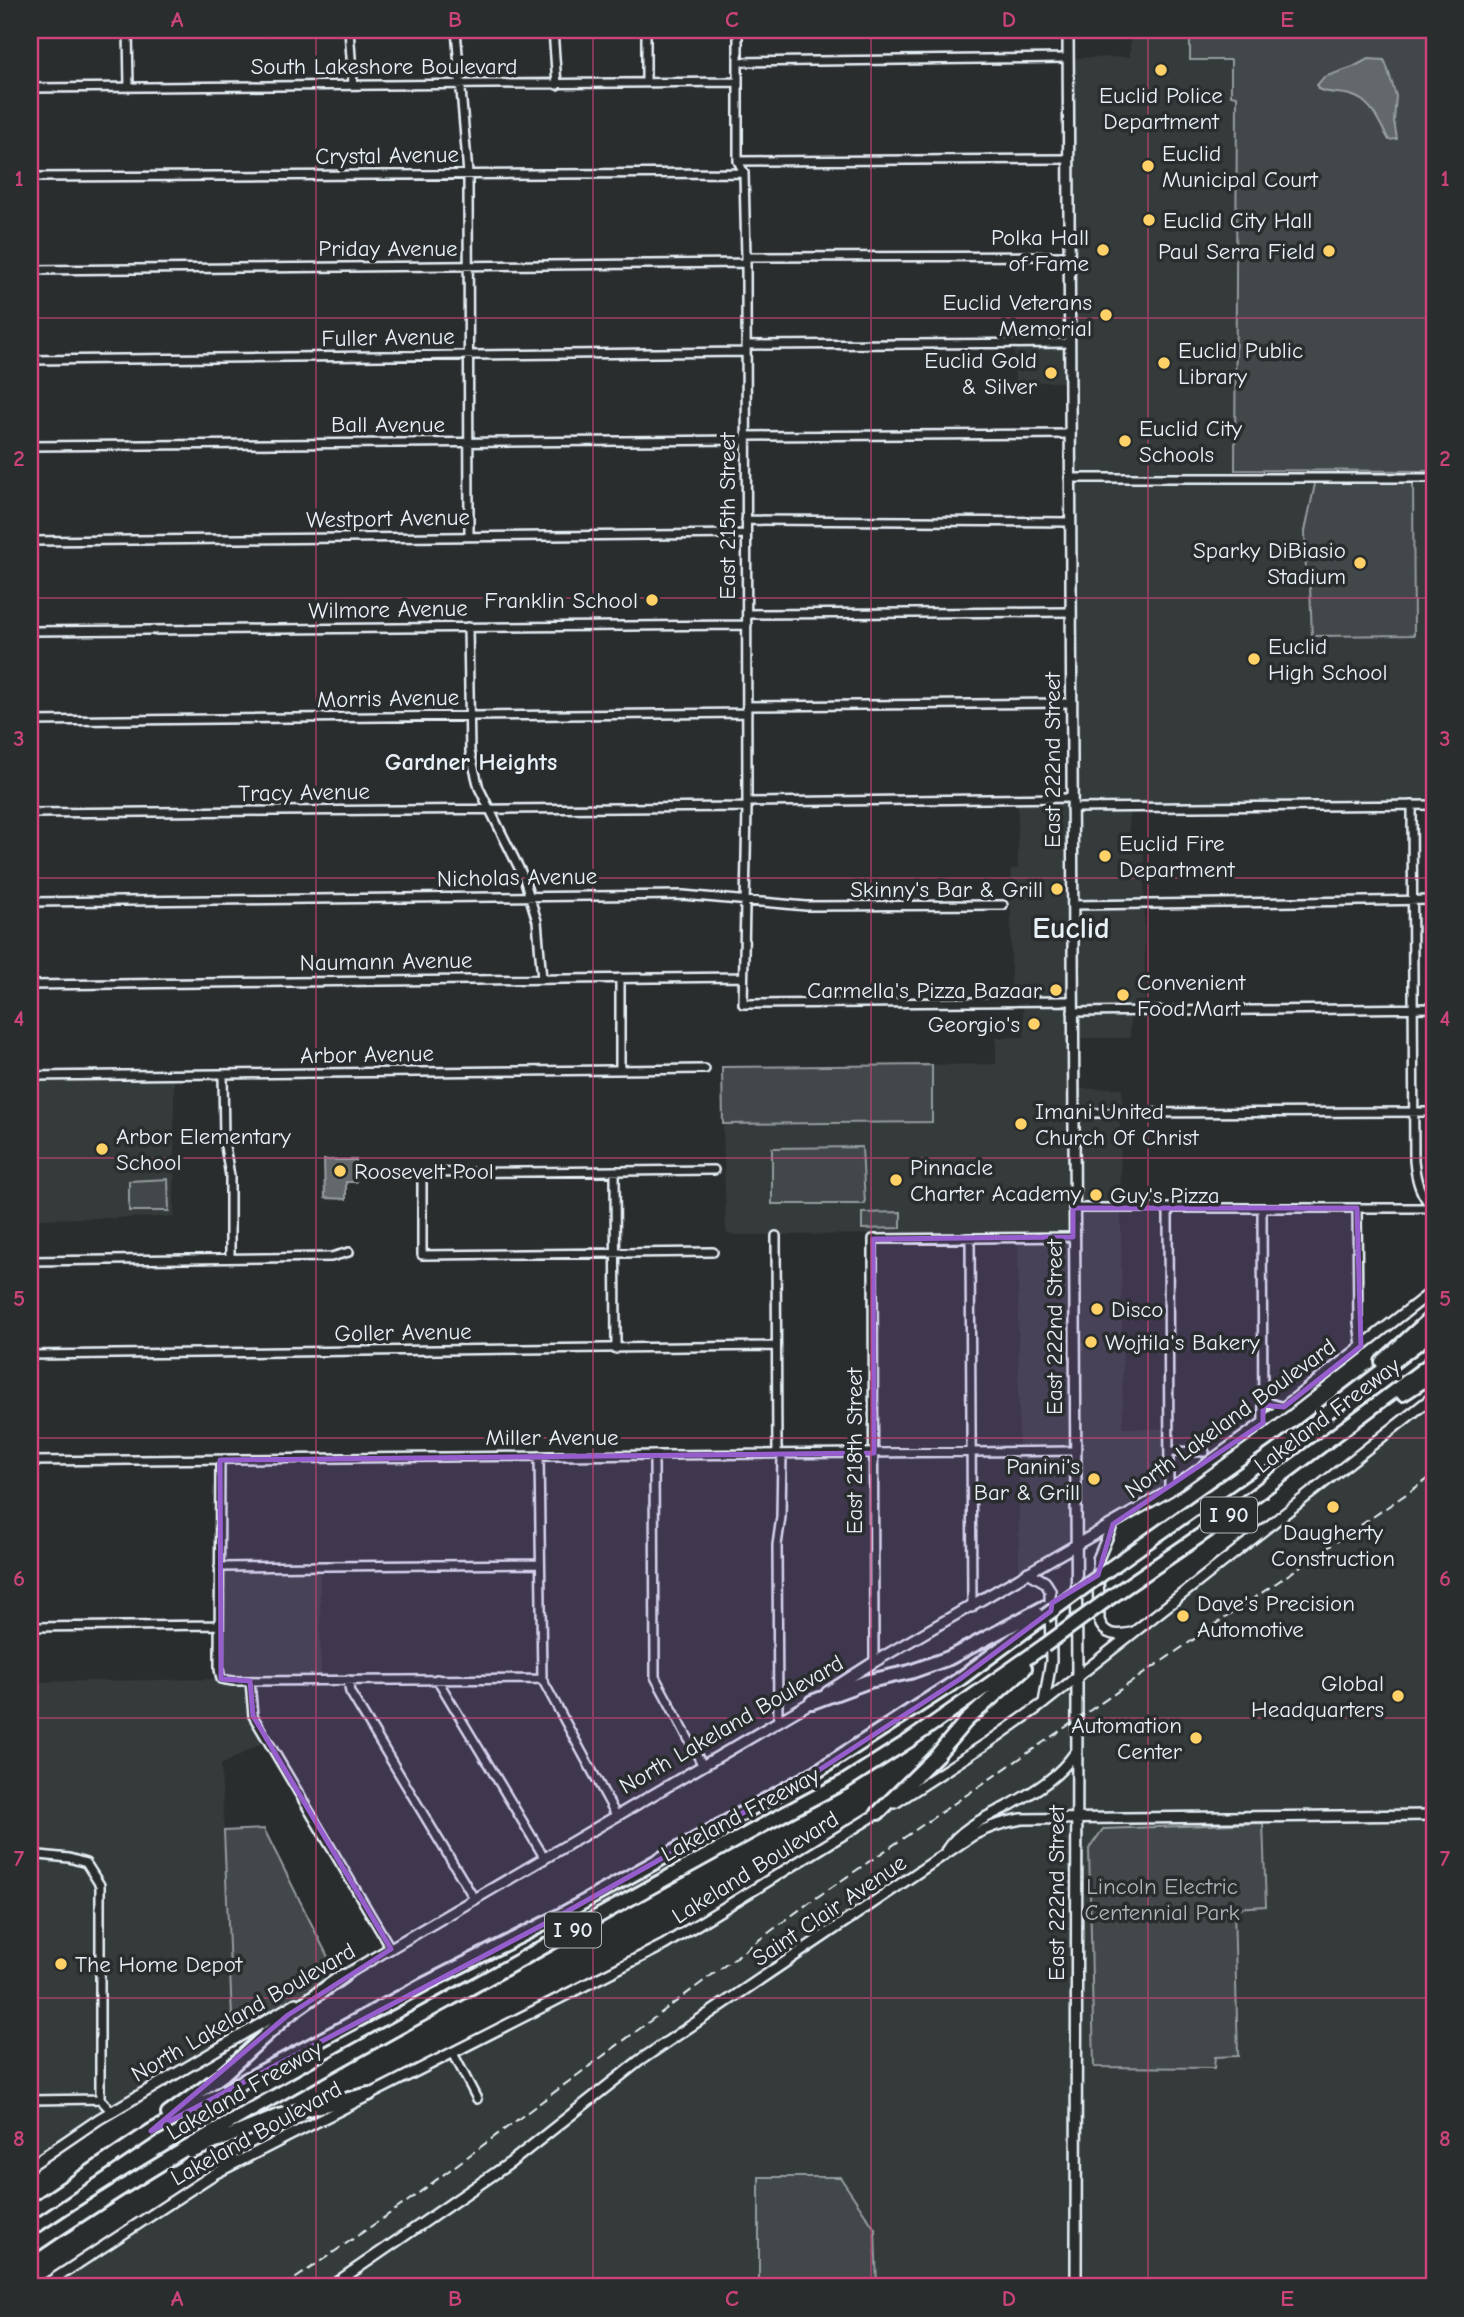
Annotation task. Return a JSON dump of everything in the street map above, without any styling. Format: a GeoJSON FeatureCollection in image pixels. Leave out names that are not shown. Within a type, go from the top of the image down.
{"type":"FeatureCollection","features":[{"type":"Feature","properties":{"kind":"highway"},"geometry":{"type":"LineString","coordinates":[[1342,1400],[1434,1315]]}},
{"type":"Feature","properties":{"kind":"highway","name":"Lakeland Freeway"},"geometry":{"type":"LineString","coordinates":[[30,2213],[151,2131],[295,2053],[551,1921],[816,1772],[960,1679],[1045,1611],[1286,1444],[1434,1331]]}},
{"type":"Feature","properties":{"kind":"highway","name":"Lakeland Freeway"},"geometry":{"type":"LineString","coordinates":[[30,2248],[166,2159],[336,2060],[844,1782],[910,1740],[1217,1524],[1434,1360]]}},
{"type":"Feature","properties":{"kind":"highway"},"geometry":{"type":"LineString","coordinates":[[1348,1427],[1434,1374]]}},
{"type":"Feature","properties":{"kind":"highway"},"geometry":{"type":"LineString","coordinates":[[812,1702],[869,1681],[911,1672],[949,1658],[1045,1611]]}},
{"type":"Feature","properties":{"kind":"highway"},"geometry":{"type":"LineString","coordinates":[[878,1813],[937,1755],[966,1721],[1026,1668],[1044,1646]]}},
{"type":"Feature","properties":{"kind":"highway"},"geometry":{"type":"LineString","coordinates":[[151,2131],[169,2113],[222,2075],[288,2015],[343,1976]]}},
{"type":"Feature","properties":{"kind":"highway"},"geometry":{"type":"LineString","coordinates":[[95,2203],[187,2154],[279,2116],[369,2094]]}},
{"type":"Feature","properties":{"kind":"street"},"geometry":{"type":"LineString","coordinates":[[128,30],[129,87]]}},
{"type":"Feature","properties":{"kind":"street"},"geometry":{"type":"LineString","coordinates":[[349,30],[353,84]]}},
{"type":"Feature","properties":{"kind":"street"},"geometry":{"type":"LineString","coordinates":[[456,30],[468,174],[469,536]]}},
{"type":"Feature","properties":{"kind":"street"},"geometry":{"type":"LineString","coordinates":[[553,30],[556,85]]}},
{"type":"Feature","properties":{"kind":"street"},"geometry":{"type":"LineString","coordinates":[[646,30],[646,83]]}},
{"type":"Feature","properties":{"kind":"street","name":"East 215th Street"},"geometry":{"type":"LineString","coordinates":[[738,30],[738,161],[744,173],[746,260],[747,805],[743,1004],[1072,1001]]}},
{"type":"Feature","properties":{"kind":"street","name":"East 222nd Street"},"geometry":{"type":"LineString","coordinates":[[1068,30],[1077,1678],[1076,2287]]}},
{"type":"Feature","properties":{"kind":"street"},"geometry":{"type":"LineString","coordinates":[[738,62],[1068,58]]}},
{"type":"Feature","properties":{"kind":"street","name":"South Lakeshore Boulevard"},"geometry":{"type":"LineString","coordinates":[[30,88],[738,82]]}},
{"type":"Feature","properties":{"kind":"street"},"geometry":{"type":"LineString","coordinates":[[738,161],[1069,159]]}},
{"type":"Feature","properties":{"kind":"street","name":"Crystal Avenue"},"geometry":{"type":"LineString","coordinates":[[30,177],[744,173]]}},
{"type":"Feature","properties":{"kind":"street","name":"Priday Avenue"},"geometry":{"type":"LineString","coordinates":[[30,270],[467,267],[1070,256]]}},
{"type":"Feature","properties":{"kind":"street","name":"Fuller Avenue"},"geometry":{"type":"LineString","coordinates":[[30,360],[467,356],[1070,343]]}},
{"type":"Feature","properties":{"kind":"street","name":"Ball Avenue"},"geometry":{"type":"LineString","coordinates":[[30,446],[1069,434]]}},
{"type":"Feature","properties":{"kind":"street"},"geometry":{"type":"LineString","coordinates":[[1069,478],[1434,478]]}},
{"type":"Feature","properties":{"kind":"street"},"geometry":{"type":"LineString","coordinates":[[746,520],[1070,522]]}},
{"type":"Feature","properties":{"kind":"street","name":"Westport Avenue"},"geometry":{"type":"LineString","coordinates":[[30,541],[746,534]]}},
{"type":"Feature","properties":{"kind":"street"},"geometry":{"type":"LineString","coordinates":[[747,614],[1070,612]]}},
{"type":"Feature","properties":{"kind":"street","name":"Wilmore Avenue"},"geometry":{"type":"LineString","coordinates":[[30,631],[747,625]]}},
{"type":"Feature","properties":{"kind":"street"},"geometry":{"type":"LineString","coordinates":[[468,627],[470,752],[488,809],[524,878],[537,921],[542,979]]}},
{"type":"Feature","properties":{"kind":"street","name":"Morris Avenue"},"geometry":{"type":"LineString","coordinates":[[30,721],[468,717],[1071,703]]}},
{"type":"Feature","properties":{"kind":"street","name":"Tracy Avenue"},"geometry":{"type":"LineString","coordinates":[[30,813],[1071,803],[1434,805]]}},
{"type":"Feature","properties":{"kind":"street"},"geometry":{"type":"LineString","coordinates":[[1412,805],[1412,1112],[1416,1180],[1423,1197],[1433,1209]]}},
{"type":"Feature","properties":{"kind":"street","name":"Nicholas Avenue"},"geometry":{"type":"LineString","coordinates":[[30,902],[684,895],[806,906],[1003,905]]}},
{"type":"Feature","properties":{"kind":"street"},"geometry":{"type":"LineString","coordinates":[[1072,905],[1434,900]]}},
{"type":"Feature","properties":{"kind":"street","name":"Naumann Avenue"},"geometry":{"type":"LineString","coordinates":[[30,985],[743,977]]}},
{"type":"Feature","properties":{"kind":"street"},"geometry":{"type":"LineString","coordinates":[[620,978],[620,1070]]}},
{"type":"Feature","properties":{"kind":"street"},"geometry":{"type":"LineString","coordinates":[[1072,1012],[1434,1007]]}},
{"type":"Feature","properties":{"kind":"street","name":"Arbor Avenue"},"geometry":{"type":"LineString","coordinates":[[30,1076],[705,1069]]}},
{"type":"Feature","properties":{"kind":"street"},"geometry":{"type":"LineString","coordinates":[[223,1075],[224,1140],[230,1176],[230,1258]]}},
{"type":"Feature","properties":{"kind":"street"},"geometry":{"type":"LineString","coordinates":[[1073,1113],[1434,1112]]}},
{"type":"Feature","properties":{"kind":"street"},"geometry":{"type":"LineString","coordinates":[[713,1252],[422,1255],[422,1173],[714,1170]]}},
{"type":"Feature","properties":{"kind":"street"},"geometry":{"type":"LineString","coordinates":[[615,1171],[616,1349]]}},
{"type":"Feature","properties":{"kind":"street"},"geometry":{"type":"LineString","coordinates":[[1073,1208],[1433,1209]]}},
{"type":"Feature","properties":{"kind":"street"},"geometry":{"type":"LineString","coordinates":[[1168,1208],[1169,1491]]}},
{"type":"Feature","properties":{"kind":"street"},"geometry":{"type":"LineString","coordinates":[[1262,1208],[1263,1423]]}},
{"type":"Feature","properties":{"kind":"street"},"geometry":{"type":"LineString","coordinates":[[1357,1208],[1358,1322],[1361,1346]]}},
{"type":"Feature","properties":{"kind":"street"},"geometry":{"type":"LineString","coordinates":[[776,1236],[781,1517],[777,1545],[778,1721]]}},
{"type":"Feature","properties":{"kind":"street"},"geometry":{"type":"LineString","coordinates":[[972,1608],[970,1238],[1073,1237]]}},
{"type":"Feature","properties":{"kind":"street","name":"East 218th Street"},"geometry":{"type":"LineString","coordinates":[[874,1662],[873,1239],[970,1238]]}},
{"type":"Feature","properties":{"kind":"street"},"geometry":{"type":"LineString","coordinates":[[30,1261],[331,1257],[349,1252]]}},
{"type":"Feature","properties":{"kind":"street","name":"North Lakeland Boulevard"},"geometry":{"type":"LineString","coordinates":[[30,2166],[111,2111],[1169,1491],[1263,1423],[1434,1290]]}},
{"type":"Feature","properties":{"kind":"street","name":"Goller Avenue"},"geometry":{"type":"LineString","coordinates":[[30,1355],[776,1346]]}},
{"type":"Feature","properties":{"kind":"street","name":"Lakeland Boulevard"},"geometry":{"type":"LineString","coordinates":[[42,2287],[214,2174],[664,1945],[989,1742],[1077,1678],[1434,1396]]}},
{"type":"Feature","properties":{"kind":"street"},"geometry":{"type":"LineString","coordinates":[[1263,1397],[1270,1403],[1284,1407]]}},
{"type":"Feature","properties":{"kind":"street","name":"Miller Avenue"},"geometry":{"type":"LineString","coordinates":[[30,1461],[1074,1451]]}},
{"type":"Feature","properties":{"kind":"street"},"geometry":{"type":"LineString","coordinates":[[1170,1451],[1205,1452]]}},
{"type":"Feature","properties":{"kind":"street"},"geometry":{"type":"LineString","coordinates":[[654,1455],[655,1677],[702,1764]]}},
{"type":"Feature","properties":{"kind":"street"},"geometry":{"type":"LineString","coordinates":[[540,1456],[542,1679],[616,1815]]}},
{"type":"Feature","properties":{"kind":"street"},"geometry":{"type":"LineString","coordinates":[[220,1460],[221,1679],[542,1679]]}},
{"type":"Feature","properties":{"kind":"street"},"geometry":{"type":"LineString","coordinates":[[1113,1524],[1098,1559],[1099,1620],[1104,1630],[1112,1634],[1135,1632]]}},
{"type":"Feature","properties":{"kind":"street"},"geometry":{"type":"LineString","coordinates":[[219,1567],[540,1564]]}},
{"type":"Feature","properties":{"kind":"street"},"geometry":{"type":"LineString","coordinates":[[1028,1572],[1045,1582],[1050,1590],[1051,1661],[1044,1703]]}},
{"type":"Feature","properties":{"kind":"street"},"geometry":{"type":"LineString","coordinates":[[30,1626],[219,1625]]}},
{"type":"Feature","properties":{"kind":"street"},"geometry":{"type":"LineString","coordinates":[[437,1679],[544,1857]]}},
{"type":"Feature","properties":{"kind":"street"},"geometry":{"type":"LineString","coordinates":[[348,1680],[350,1692],[475,1900]]}},
{"type":"Feature","properties":{"kind":"street"},"geometry":{"type":"LineString","coordinates":[[250,1681],[253,1716],[391,1949]]}},
{"type":"Feature","properties":{"kind":"street"},"geometry":{"type":"LineString","coordinates":[[944,1855],[953,1840],[1059,1774],[1076,1751]]}},
{"type":"Feature","properties":{"kind":"street","name":"Saint Clair Avenue"},"geometry":{"type":"LineString","coordinates":[[330,2287],[510,2163],[639,2061],[973,1835],[1002,1822],[1075,1818],[1434,1815]]}},
{"type":"Feature","properties":{"kind":"street"},"geometry":{"type":"LineString","coordinates":[[30,1854],[69,1858],[86,1863],[100,1885],[100,2099],[111,2111]]}},
{"type":"Feature","properties":{"kind":"street"},"geometry":{"type":"LineString","coordinates":[[453,2053],[477,2099]]}},
{"type":"Feature","properties":{"kind":"street"},"geometry":{"type":"LineString","coordinates":[[30,2100],[100,2099]]}},
{"type":"Feature","properties":{"kind":"highlighted area"},"geometry":{"type":"Polygon","coordinates":[[[1073,1208],[1357,1208],[1361,1346],[1284,1407],[1263,1405],[1263,1423],[1113,1524],[1098,1575],[1052,1603],[1051,1611],[960,1679],[816,1772],[550,1921],[151,2131],[288,2015],[391,1949],[253,1716],[250,1681],[221,1679],[220,1460],[874,1453],[873,1239],[1073,1237],[1073,1208]]]}},
{"type":"Feature","properties":{"kind":"shaded area"},"geometry":{"type":"Polygon","coordinates":[[[180,30],[271,30],[272,38],[180,39],[180,30]]]}},
{"type":"Feature","properties":{"kind":"shaded area"},"geometry":{"type":"Polygon","coordinates":[[[1131,30],[1190,30],[1190,60],[1231,59],[1231,95],[1237,95],[1235,477],[1069,478],[1070,382],[1015,382],[1014,344],[1070,343],[1068,58],[1130,57],[1131,30]]]}},
{"type":"Feature","properties":{"kind":"shaded area"},"geometry":{"type":"Polygon","coordinates":[[[1368,59],[1384,60],[1386,64],[1396,96],[1394,121],[1397,139],[1389,140],[1370,107],[1358,98],[1318,89],[1317,85],[1324,77],[1368,59]]]}},
{"type":"Feature","properties":{"kind":"shaded area","name":"Euclid High School"},"geometry":{"type":"Polygon","coordinates":[[[1434,480],[1434,800],[1116,804],[1084,802],[1076,798],[1075,485],[1083,482],[1126,481],[1434,480]]]}},
{"type":"Feature","properties":{"kind":"shaded area"},"geometry":{"type":"Polygon","coordinates":[[[1071,798],[1071,808],[1129,808],[1129,851],[1144,852],[1145,1012],[1130,1012],[1130,1038],[1072,1038],[1073,1089],[1122,1088],[1123,1428],[1169,1429],[1169,1491],[1019,1578],[1018,1238],[1073,1237],[1073,1173],[1067,1174],[1067,1230],[1060,1233],[727,1234],[723,1124],[932,1122],[932,1065],[996,1064],[996,1038],[1024,1037],[1023,1002],[1011,1002],[1011,869],[1018,869],[1018,799],[1071,798]]]}},
{"type":"Feature","properties":{"kind":"shaded area","name":"Arbor Elementary School"},"geometry":{"type":"Polygon","coordinates":[[[174,1080],[174,1217],[30,1219],[30,1082],[174,1080]]]}},
{"type":"Feature","properties":{"kind":"shaded area","name":"Roosevelt Pool"},"geometry":{"type":"Polygon","coordinates":[[[324,1160],[356,1160],[356,1182],[346,1182],[346,1199],[325,1198],[324,1160]]]}},
{"type":"Feature","properties":{"kind":"shaded area"},"geometry":{"type":"Polygon","coordinates":[[[1434,1396],[1434,2287],[42,2287],[214,2174],[664,1945],[989,1742],[1434,1396]]]}},
{"type":"Feature","properties":{"kind":"shaded area"},"geometry":{"type":"Polygon","coordinates":[[[320,1566],[321,1680],[250,1681],[253,1716],[267,1740],[221,1765],[233,2040],[30,2166],[30,1682],[221,1679],[219,1567],[320,1566]]]}},
{"type":"Feature","properties":{"kind":"green space"},"geometry":{"type":"Polygon","coordinates":[[[1190,30],[1434,30],[1434,471],[1235,470],[1237,96],[1231,95],[1231,60],[1190,60],[1190,30]]]}},
{"type":"Feature","properties":{"kind":"green space","name":"Sparky DiBiasio Stadium"},"geometry":{"type":"Polygon","coordinates":[[[1316,479],[1413,480],[1414,635],[1312,636],[1305,531],[1316,479]]]}},
{"type":"Feature","properties":{"kind":"green space"},"geometry":{"type":"Polygon","coordinates":[[[932,1065],[932,1122],[723,1124],[722,1067],[932,1065]]]}},
{"type":"Feature","properties":{"kind":"green space"},"geometry":{"type":"Polygon","coordinates":[[[862,1147],[865,1204],[772,1204],[772,1148],[862,1147]]]}},
{"type":"Feature","properties":{"kind":"green space"},"geometry":{"type":"Polygon","coordinates":[[[168,1179],[169,1211],[129,1211],[129,1181],[168,1179]]]}},
{"type":"Feature","properties":{"kind":"green space"},"geometry":{"type":"Polygon","coordinates":[[[901,1212],[901,1228],[862,1229],[862,1213],[901,1212]]]}},
{"type":"Feature","properties":{"kind":"green space","name":"Lincoln Electric Centennial Park"},"geometry":{"type":"Polygon","coordinates":[[[1263,1823],[1266,1906],[1234,1908],[1238,2056],[1215,2057],[1214,2068],[1094,2067],[1089,1849],[1103,1829],[1263,1823]]]}},
{"type":"Feature","properties":{"kind":"green space"},"geometry":{"type":"Polygon","coordinates":[[[264,1829],[339,1979],[233,2040],[224,1831],[264,1829]]]}},
{"type":"Feature","properties":{"kind":"green space"},"geometry":{"type":"Polygon","coordinates":[[[759,2177],[840,2177],[875,2229],[877,2287],[759,2287],[759,2177]]]}},
{"type":"Feature","properties":{"kind":"railway"},"geometry":{"type":"LineString","coordinates":[[283,2287],[408,2201],[810,1902],[1434,1475]]}},
{"type":"Feature","properties":{"kind":"place","name":"Euclid Police Department"},"geometry":{"type":"Point","coordinates":[1161,70]}},
{"type":"Feature","properties":{"kind":"place","name":"Euclid Municipal Court"},"geometry":{"type":"Point","coordinates":[1148,166]}},
{"type":"Feature","properties":{"kind":"place","name":"Euclid City Hall"},"geometry":{"type":"Point","coordinates":[1149,220]}},
{"type":"Feature","properties":{"kind":"place","name":"Polka Hall of Fame"},"geometry":{"type":"Point","coordinates":[1103,250]}},
{"type":"Feature","properties":{"kind":"place","name":"Paul Serra Field"},"geometry":{"type":"Point","coordinates":[1329,251]}},
{"type":"Feature","properties":{"kind":"place","name":"Euclid Veterans Memorial"},"geometry":{"type":"Point","coordinates":[1106,315]}},
{"type":"Feature","properties":{"kind":"place","name":"Euclid Public Library"},"geometry":{"type":"Point","coordinates":[1164,363]}},
{"type":"Feature","properties":{"kind":"place","name":"Euclid Gold & Silver"},"geometry":{"type":"Point","coordinates":[1051,373]}},
{"type":"Feature","properties":{"kind":"place","name":"Euclid City Schools"},"geometry":{"type":"Point","coordinates":[1125,441]}},
{"type":"Feature","properties":{"kind":"place","name":"Sparky DiBiasio Stadium"},"geometry":{"type":"Point","coordinates":[1360,563]}},
{"type":"Feature","properties":{"kind":"place","name":"Franklin School"},"geometry":{"type":"Point","coordinates":[652,600]}},
{"type":"Feature","properties":{"kind":"place","name":"Euclid High School"},"geometry":{"type":"Point","coordinates":[1254,659]}},
{"type":"Feature","properties":{"kind":"place","name":"Euclid Fire Department"},"geometry":{"type":"Point","coordinates":[1105,856]}},
{"type":"Feature","properties":{"kind":"place","name":"Skinny's Bar & Grill"},"geometry":{"type":"Point","coordinates":[1057,889]}},
{"type":"Feature","properties":{"kind":"place","name":"Carmella's Pizza Bazaar"},"geometry":{"type":"Point","coordinates":[1056,990]}},
{"type":"Feature","properties":{"kind":"place","name":"Convenient Food Mart"},"geometry":{"type":"Point","coordinates":[1123,995]}},
{"type":"Feature","properties":{"kind":"place","name":"Georgio's"},"geometry":{"type":"Point","coordinates":[1034,1024]}},
{"type":"Feature","properties":{"kind":"place","name":"Imani United Church Of Christ"},"geometry":{"type":"Point","coordinates":[1021,1124]}},
{"type":"Feature","properties":{"kind":"place","name":"Arbor Elementary School"},"geometry":{"type":"Point","coordinates":[102,1149]}},
{"type":"Feature","properties":{"kind":"place","name":"Roosevelt Pool"},"geometry":{"type":"Point","coordinates":[340,1171]}},
{"type":"Feature","properties":{"kind":"place","name":"Pinnacle Charter Academy"},"geometry":{"type":"Point","coordinates":[896,1180]}},
{"type":"Feature","properties":{"kind":"place","name":"Guy's Pizza"},"geometry":{"type":"Point","coordinates":[1096,1195]}},
{"type":"Feature","properties":{"kind":"place","name":"Disco"},"geometry":{"type":"Point","coordinates":[1097,1309]}},
{"type":"Feature","properties":{"kind":"place","name":"Wojtila's Bakery"},"geometry":{"type":"Point","coordinates":[1091,1342]}},
{"type":"Feature","properties":{"kind":"place","name":"Panini's Bar & Grill"},"geometry":{"type":"Point","coordinates":[1094,1479]}},
{"type":"Feature","properties":{"kind":"place","name":"Daugherty Construction"},"geometry":{"type":"Point","coordinates":[1333,1507]}},
{"type":"Feature","properties":{"kind":"place","name":"Dave's Precision Automotive"},"geometry":{"type":"Point","coordinates":[1183,1616]}},
{"type":"Feature","properties":{"kind":"place","name":"Global Headquarters"},"geometry":{"type":"Point","coordinates":[1398,1696]}},
{"type":"Feature","properties":{"kind":"place","name":"Automation Center"},"geometry":{"type":"Point","coordinates":[1196,1738]}},
{"type":"Feature","properties":{"kind":"place","name":"The Home Depot"},"geometry":{"type":"Point","coordinates":[61,1964]}},
{"type":"Feature","properties":{"kind":"district","name":"Gardner Heights"},"geometry":{"type":"Point","coordinates":[471,762]}},
{"type":"Feature","properties":{"kind":"district","name":"Euclid"},"geometry":{"type":"Point","coordinates":[1071,928]}}]}
